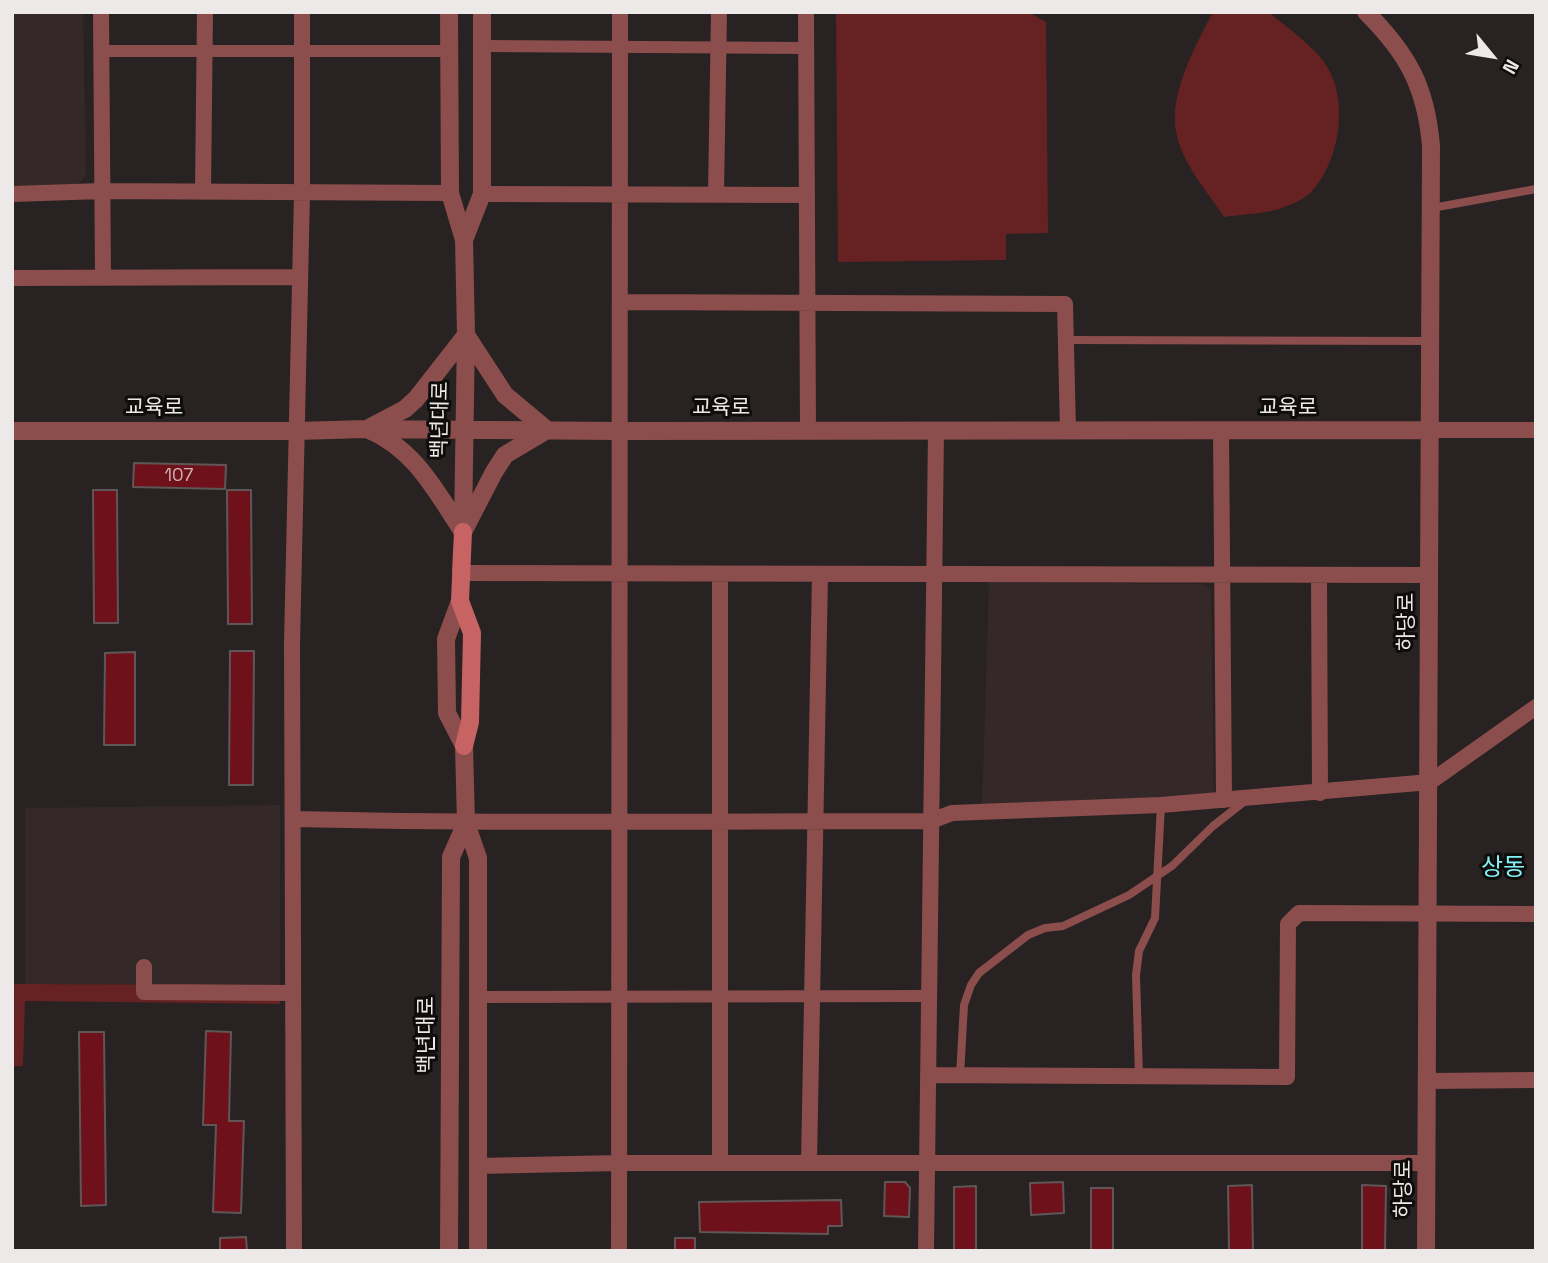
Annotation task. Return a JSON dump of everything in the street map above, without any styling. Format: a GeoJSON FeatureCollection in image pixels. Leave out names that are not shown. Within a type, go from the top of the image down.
{"type":"FeatureCollection","features":[{"type":"Feature","properties":{"kind":"main road","name":"백년대로"},"geometry":{"type":"LineString","coordinates":[[463,531],[460,601],[472,633],[470,722],[464,746]]}},
{"type":"Feature","properties":{"kind":"street"},"geometry":{"type":"LineString","coordinates":[[101,12],[103,276]]}},
{"type":"Feature","properties":{"kind":"street"},"geometry":{"type":"LineString","coordinates":[[203,192],[205,12]]}},
{"type":"Feature","properties":{"kind":"street"},"geometry":{"type":"LineString","coordinates":[[294,1251],[292,644],[302,194],[302,12]]}},
{"type":"Feature","properties":{"kind":"street","name":"백년대로"},"geometry":{"type":"LineString","coordinates":[[449,12],[450,193],[464,240],[466,335],[463,531]]}},
{"type":"Feature","properties":{"kind":"street","name":"백년대로"},"geometry":{"type":"LineString","coordinates":[[464,240],[482,194],[482,12]]}},
{"type":"Feature","properties":{"kind":"street"},"geometry":{"type":"LineString","coordinates":[[619,1251],[620,12]]}},
{"type":"Feature","properties":{"kind":"street"},"geometry":{"type":"LineString","coordinates":[[716,194],[719,12]]}},
{"type":"Feature","properties":{"kind":"street"},"geometry":{"type":"LineString","coordinates":[[806,12],[808,431]]}},
{"type":"Feature","properties":{"kind":"street","name":"하당로"},"geometry":{"type":"LineString","coordinates":[[1366,12],[1403,55],[1423,95],[1429,116],[1431,146],[1426,1251]]}},
{"type":"Feature","properties":{"kind":"street"},"geometry":{"type":"LineString","coordinates":[[482,46],[806,48]]}},
{"type":"Feature","properties":{"kind":"street"},"geometry":{"type":"LineString","coordinates":[[101,51],[449,51]]}},
{"type":"Feature","properties":{"kind":"street"},"geometry":{"type":"LineString","coordinates":[[12,194],[102,191],[450,193]]}},
{"type":"Feature","properties":{"kind":"street"},"geometry":{"type":"LineString","coordinates":[[482,194],[807,194]]}},
{"type":"Feature","properties":{"kind":"street"},"geometry":{"type":"LineString","coordinates":[[12,278],[300,277]]}},
{"type":"Feature","properties":{"kind":"street"},"geometry":{"type":"LineString","coordinates":[[621,302],[1065,304],[1068,431]]}},
{"type":"Feature","properties":{"kind":"street"},"geometry":{"type":"LineString","coordinates":[[466,335],[505,395],[547,430],[505,456],[463,531],[413,459],[384,436],[367,429],[416,399],[466,335]]}},
{"type":"Feature","properties":{"kind":"street"},"geometry":{"type":"LineString","coordinates":[[1221,430],[1224,800]]}},
{"type":"Feature","properties":{"kind":"street"},"geometry":{"type":"LineString","coordinates":[[1430,430],[1536,430]]}},
{"type":"Feature","properties":{"kind":"street","name":"교육로"},"geometry":{"type":"LineString","coordinates":[[12,431],[1430,430]]}},
{"type":"Feature","properties":{"kind":"street"},"geometry":{"type":"LineString","coordinates":[[926,1251],[936,431]]}},
{"type":"Feature","properties":{"kind":"street"},"geometry":{"type":"LineString","coordinates":[[461,573],[1430,575]]}},
{"type":"Feature","properties":{"kind":"street"},"geometry":{"type":"LineString","coordinates":[[720,574],[720,1163]]}},
{"type":"Feature","properties":{"kind":"street"},"geometry":{"type":"LineString","coordinates":[[809,1163],[820,574]]}},
{"type":"Feature","properties":{"kind":"street"},"geometry":{"type":"LineString","coordinates":[[1320,575],[1320,793]]}},
{"type":"Feature","properties":{"kind":"street","name":"백년대로"},"geometry":{"type":"LineString","coordinates":[[460,601],[446,639],[447,713],[464,746],[466,823],[478,858],[478,1251]]}},
{"type":"Feature","properties":{"kind":"street"},"geometry":{"type":"LineString","coordinates":[[293,819],[466,823],[619,820],[931,821],[952,813],[1161,805],[1320,793],[1430,782],[1536,707]]}},
{"type":"Feature","properties":{"kind":"street","name":"백년대로"},"geometry":{"type":"LineString","coordinates":[[449,1251],[451,857],[466,823]]}},
{"type":"Feature","properties":{"kind":"street"},"geometry":{"type":"LineString","coordinates":[[928,1075],[1287,1077],[1288,924],[1299,913],[1536,914]]}},
{"type":"Feature","properties":{"kind":"street"},"geometry":{"type":"LineString","coordinates":[[144,967],[144,992],[293,993]]}},
{"type":"Feature","properties":{"kind":"street"},"geometry":{"type":"LineString","coordinates":[[478,997],[929,996]]}},
{"type":"Feature","properties":{"kind":"street"},"geometry":{"type":"LineString","coordinates":[[1427,1081],[1536,1080]]}},
{"type":"Feature","properties":{"kind":"street"},"geometry":{"type":"LineString","coordinates":[[477,1166],[619,1163],[1427,1163]]}},
{"type":"Feature","properties":{"kind":"lane"},"geometry":{"type":"LineString","coordinates":[[1432,208],[1536,189]]}},
{"type":"Feature","properties":{"kind":"lane"},"geometry":{"type":"LineString","coordinates":[[1066,340],[1431,341]]}},
{"type":"Feature","properties":{"kind":"lane"},"geometry":{"type":"LineString","coordinates":[[960,1075],[964,1005],[971,985],[979,973],[1028,935],[1045,928],[1062,926],[1129,895],[1172,866],[1213,826],[1249,798]]}},
{"type":"Feature","properties":{"kind":"lane"},"geometry":{"type":"LineString","coordinates":[[1139,1076],[1136,975],[1139,951],[1155,918],[1161,805]]}},
{"type":"Feature","properties":{"kind":"shaded area"},"geometry":{"type":"Polygon","coordinates":[[[12,12],[83,12],[86,175],[76,187],[12,188],[12,12]]]}},
{"type":"Feature","properties":{"kind":"shaded area"},"geometry":{"type":"Polygon","coordinates":[[[836,12],[1028,12],[1046,22],[1048,233],[1006,234],[1006,260],[838,262],[836,12]]]}},
{"type":"Feature","properties":{"kind":"shaded area"},"geometry":{"type":"Polygon","coordinates":[[[1213,12],[1269,12],[1318,55],[1330,72],[1335,86],[1339,119],[1333,152],[1327,167],[1308,195],[1280,209],[1224,217],[1196,176],[1179,143],[1175,117],[1176,101],[1185,70],[1213,12]]]}},
{"type":"Feature","properties":{"kind":"shaded area"},"geometry":{"type":"Polygon","coordinates":[[[989,582],[1203,584],[1211,590],[1214,799],[982,805],[989,582]]]}},
{"type":"Feature","properties":{"kind":"shaded area"},"geometry":{"type":"Polygon","coordinates":[[[280,805],[280,985],[25,984],[25,808],[280,805]]]}},
{"type":"Feature","properties":{"kind":"shaded area"},"geometry":{"type":"Polygon","coordinates":[[[12,984],[280,985],[280,1004],[25,1001],[23,1066],[12,1066],[12,984]]]}},
{"type":"Feature","properties":{"kind":"building"},"geometry":{"type":"Polygon","coordinates":[[[134,463],[226,465],[225,489],[133,487],[134,463]]]}},
{"type":"Feature","properties":{"kind":"building"},"geometry":{"type":"Polygon","coordinates":[[[93,490],[117,490],[118,623],[94,623],[93,490]]]}},
{"type":"Feature","properties":{"kind":"building"},"geometry":{"type":"Polygon","coordinates":[[[227,490],[251,490],[252,624],[228,624],[227,490]]]}},
{"type":"Feature","properties":{"kind":"building"},"geometry":{"type":"Polygon","coordinates":[[[230,651],[254,651],[253,785],[229,785],[230,651]]]}},
{"type":"Feature","properties":{"kind":"building"},"geometry":{"type":"Polygon","coordinates":[[[135,652],[135,745],[104,745],[105,653],[135,652]]]}},
{"type":"Feature","properties":{"kind":"building"},"geometry":{"type":"Polygon","coordinates":[[[206,1031],[231,1032],[229,1121],[244,1121],[241,1213],[213,1212],[216,1125],[203,1125],[206,1031]]]}},
{"type":"Feature","properties":{"kind":"building"},"geometry":{"type":"Polygon","coordinates":[[[79,1032],[104,1032],[106,1205],[81,1206],[79,1032]]]}},
{"type":"Feature","properties":{"kind":"building"},"geometry":{"type":"Polygon","coordinates":[[[885,1182],[905,1182],[910,1188],[909,1217],[884,1216],[885,1182]]]}},
{"type":"Feature","properties":{"kind":"building"},"geometry":{"type":"Polygon","coordinates":[[[1063,1182],[1064,1213],[1031,1215],[1030,1183],[1063,1182]]]}},
{"type":"Feature","properties":{"kind":"building"},"geometry":{"type":"Polygon","coordinates":[[[1252,1185],[1253,1251],[1229,1251],[1228,1186],[1252,1185]]]}},
{"type":"Feature","properties":{"kind":"building"},"geometry":{"type":"Polygon","coordinates":[[[1362,1185],[1386,1186],[1385,1251],[1362,1251],[1362,1185]]]}},
{"type":"Feature","properties":{"kind":"building"},"geometry":{"type":"Polygon","coordinates":[[[976,1186],[976,1251],[954,1251],[954,1187],[976,1186]]]}},
{"type":"Feature","properties":{"kind":"building"},"geometry":{"type":"Polygon","coordinates":[[[1091,1188],[1113,1188],[1113,1251],[1091,1251],[1091,1188]]]}},
{"type":"Feature","properties":{"kind":"building"},"geometry":{"type":"Polygon","coordinates":[[[841,1200],[842,1226],[828,1226],[828,1234],[700,1232],[699,1202],[841,1200]]]}},
{"type":"Feature","properties":{"kind":"building"},"geometry":{"type":"Polygon","coordinates":[[[246,1237],[247,1251],[220,1251],[220,1238],[246,1237]]]}},
{"type":"Feature","properties":{"kind":"building"},"geometry":{"type":"Polygon","coordinates":[[[675,1238],[695,1238],[695,1251],[675,1251],[675,1238]]]}},
{"type":"Feature","properties":{"kind":"district","name":"상동"},"geometry":{"type":"Point","coordinates":[1503,868]}}]}
